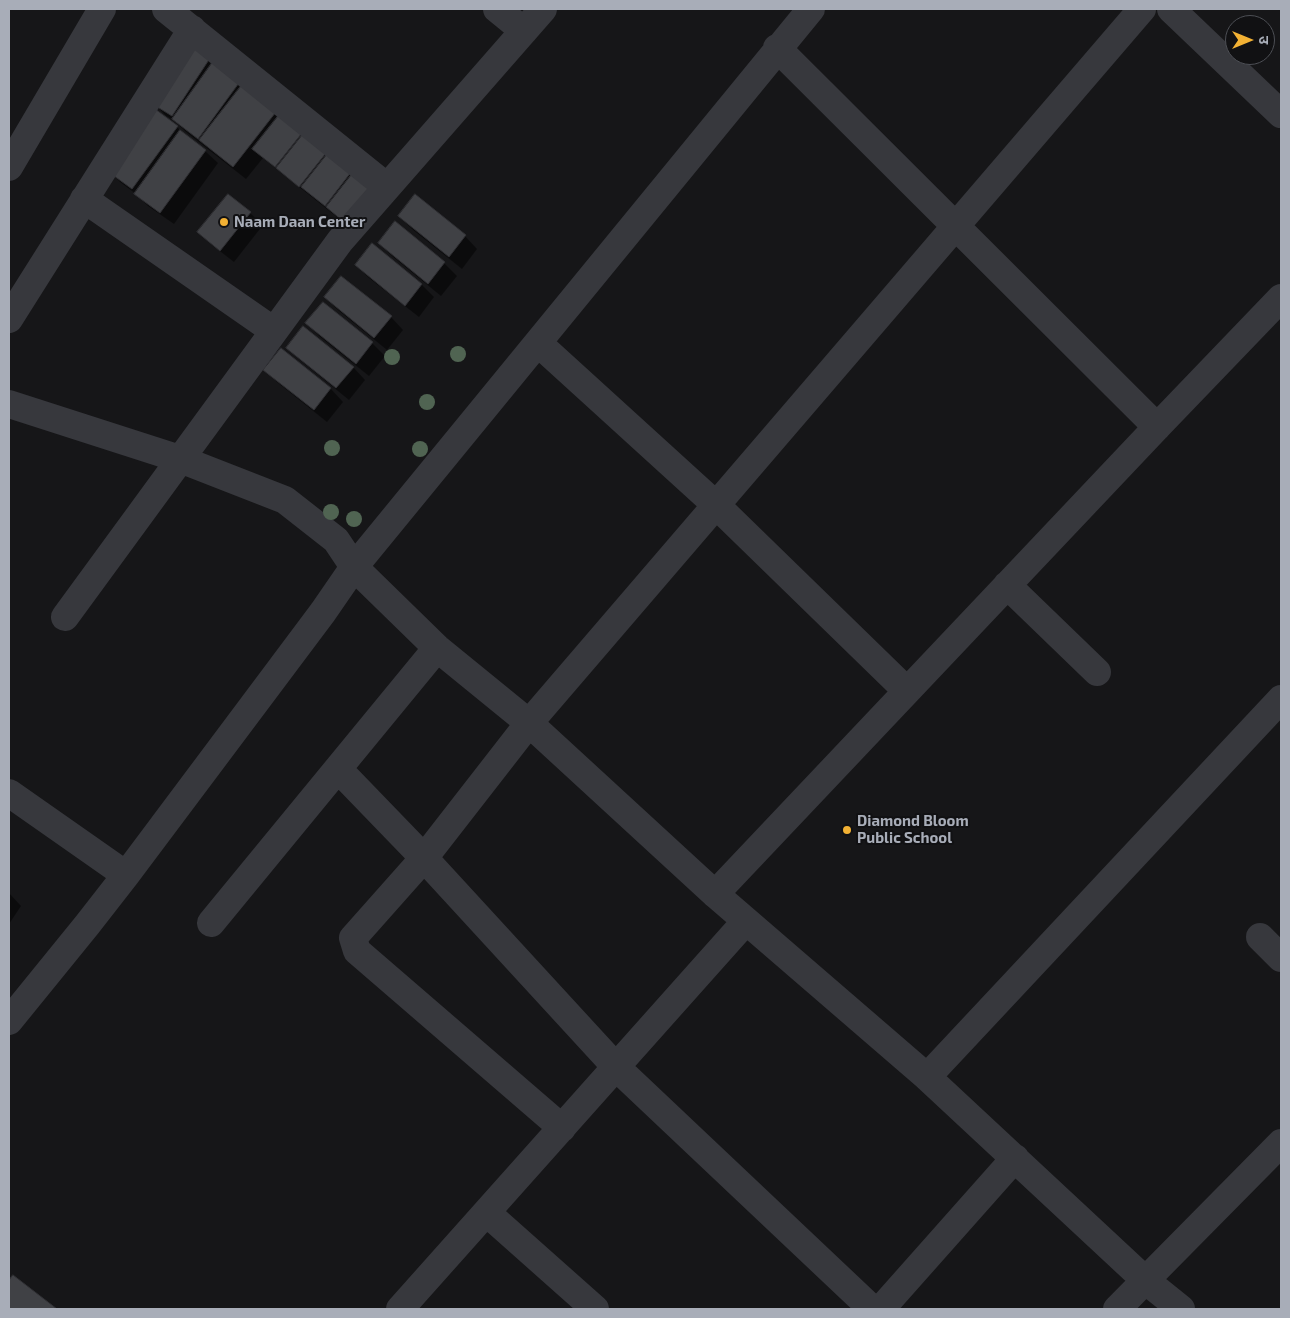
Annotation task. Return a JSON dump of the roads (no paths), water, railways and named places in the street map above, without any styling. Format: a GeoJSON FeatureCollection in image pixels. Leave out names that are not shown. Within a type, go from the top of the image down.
{"type":"FeatureCollection","features":[{"type":"Feature","properties":{"kind":"street"},"geometry":{"type":"LineString","coordinates":[[9,167],[102,9]]}},
{"type":"Feature","properties":{"kind":"street"},"geometry":{"type":"LineString","coordinates":[[166,9],[387,187]]}},
{"type":"Feature","properties":{"kind":"street"},"geometry":{"type":"LineString","coordinates":[[497,9],[524,31]]}},
{"type":"Feature","properties":{"kind":"street"},"geometry":{"type":"LineString","coordinates":[[65,617],[340,241],[543,9]]}},
{"type":"Feature","properties":{"kind":"street"},"geometry":{"type":"LineString","coordinates":[[9,1020],[88,925],[323,612],[354,567],[777,48],[811,9]]}},
{"type":"Feature","properties":{"kind":"street"},"geometry":{"type":"LineString","coordinates":[[562,1128],[357,951],[353,938],[424,858],[529,723],[1142,9]]}},
{"type":"Feature","properties":{"kind":"street"},"geometry":{"type":"LineString","coordinates":[[1171,9],[1281,114]]}},
{"type":"Feature","properties":{"kind":"street"},"geometry":{"type":"LineString","coordinates":[[9,319],[192,29]]}},
{"type":"Feature","properties":{"kind":"street"},"geometry":{"type":"LineString","coordinates":[[777,48],[1156,427]]}},
{"type":"Feature","properties":{"kind":"street"},"geometry":{"type":"LineString","coordinates":[[84,199],[274,331]]}},
{"type":"Feature","properties":{"kind":"street"},"geometry":{"type":"LineString","coordinates":[[715,894],[1156,427],[1281,298]]}},
{"type":"Feature","properties":{"kind":"street"},"geometry":{"type":"LineString","coordinates":[[538,342],[716,505],[907,691]]}},
{"type":"Feature","properties":{"kind":"street"},"geometry":{"type":"LineString","coordinates":[[9,404],[180,459],[285,500],[336,540],[354,567],[437,648],[529,723],[715,894],[927,1076],[1145,1280],[1181,1309]]}},
{"type":"Feature","properties":{"kind":"street"},"geometry":{"type":"LineString","coordinates":[[1007,585],[1097,672]]}},
{"type":"Feature","properties":{"kind":"street"},"geometry":{"type":"LineString","coordinates":[[211,923],[437,648]]}},
{"type":"Feature","properties":{"kind":"street"},"geometry":{"type":"LineString","coordinates":[[927,1076],[1281,699]]}},
{"type":"Feature","properties":{"kind":"street"},"geometry":{"type":"LineString","coordinates":[[338,769],[424,858],[616,1068],[872,1309]]}},
{"type":"Feature","properties":{"kind":"street"},"geometry":{"type":"LineString","coordinates":[[9,793],[126,875]]}},
{"type":"Feature","properties":{"kind":"street"},"geometry":{"type":"LineString","coordinates":[[400,1309],[746,921]]}},
{"type":"Feature","properties":{"kind":"street"},"geometry":{"type":"LineString","coordinates":[[1260,937],[1281,958]]}},
{"type":"Feature","properties":{"kind":"street"},"geometry":{"type":"LineString","coordinates":[[1117,1309],[1281,1143]]}},
{"type":"Feature","properties":{"kind":"street"},"geometry":{"type":"LineString","coordinates":[[881,1309],[1015,1158]]}},
{"type":"Feature","properties":{"kind":"street"},"geometry":{"type":"LineString","coordinates":[[487,1213],[595,1309]]}},
{"type":"Feature","properties":{"kind":"place","name":"Naam Daan Center"},"geometry":{"type":"Point","coordinates":[224,222]}},
{"type":"Feature","properties":{"kind":"place","name":"Diamond Bloom Public School"},"geometry":{"type":"Point","coordinates":[847,830]}}]}
